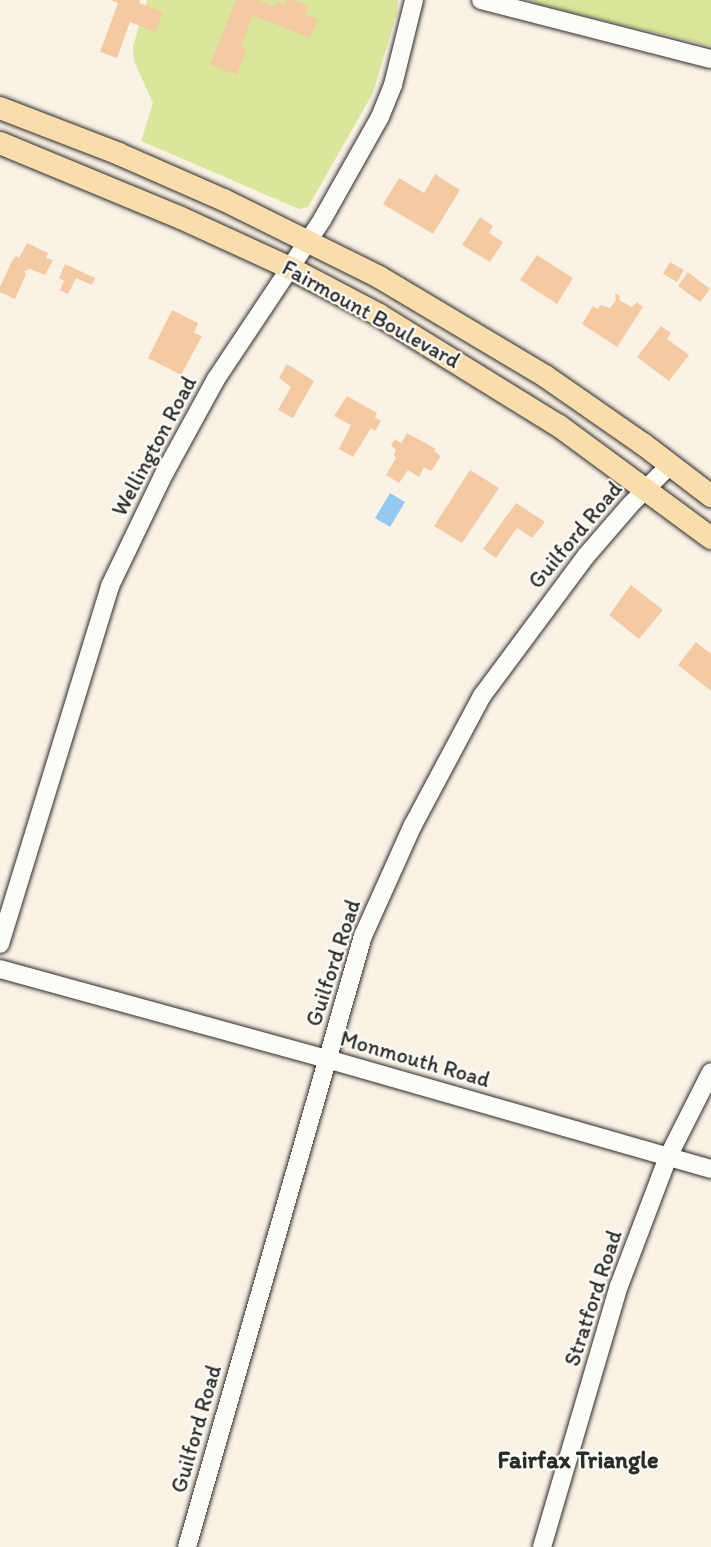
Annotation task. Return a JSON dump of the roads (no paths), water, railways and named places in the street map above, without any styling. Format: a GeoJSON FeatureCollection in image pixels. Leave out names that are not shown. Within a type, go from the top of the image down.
{"type":"FeatureCollection","features":[{"type":"Feature","properties":{"kind":"main road","name":"Fairmount Boulevard"},"geometry":{"type":"LineString","coordinates":[[0,108],[165,174],[309,240],[412,296],[500,348],[591,407],[711,496]]}},
{"type":"Feature","properties":{"kind":"main road","name":"Fairmount Boulevard"},"geometry":{"type":"LineString","coordinates":[[0,143],[146,202],[290,268],[379,315],[456,360],[559,426],[711,538]]}},
{"type":"Feature","properties":{"kind":"street","name":"Wellington Road"},"geometry":{"type":"LineString","coordinates":[[0,944],[110,586],[164,474],[216,380],[309,240],[380,117],[393,85],[414,0]]}},
{"type":"Feature","properties":{"kind":"street"},"geometry":{"type":"LineString","coordinates":[[482,0],[711,59]]}},
{"type":"Feature","properties":{"kind":"street","name":"Guilford Road"},"geometry":{"type":"LineString","coordinates":[[187,1547],[363,936],[455,742],[482,696],[553,598],[611,526],[670,465]]}},
{"type":"Feature","properties":{"kind":"street","name":"Monmouth Road"},"geometry":{"type":"LineString","coordinates":[[0,969],[327,1059],[711,1169]]}},
{"type":"Feature","properties":{"kind":"street","name":"Stratford Road"},"geometry":{"type":"LineString","coordinates":[[542,1547],[619,1286],[668,1157],[711,1072]]}},
{"type":"Feature","properties":{"kind":"water"},"geometry":{"type":"Polygon","coordinates":[[[390,493],[405,502],[390,527],[375,518],[390,493]]]}},
{"type":"Feature","properties":{"kind":"district","name":"Fairfax Triangle"},"geometry":{"type":"Point","coordinates":[578,1460]}}]}
